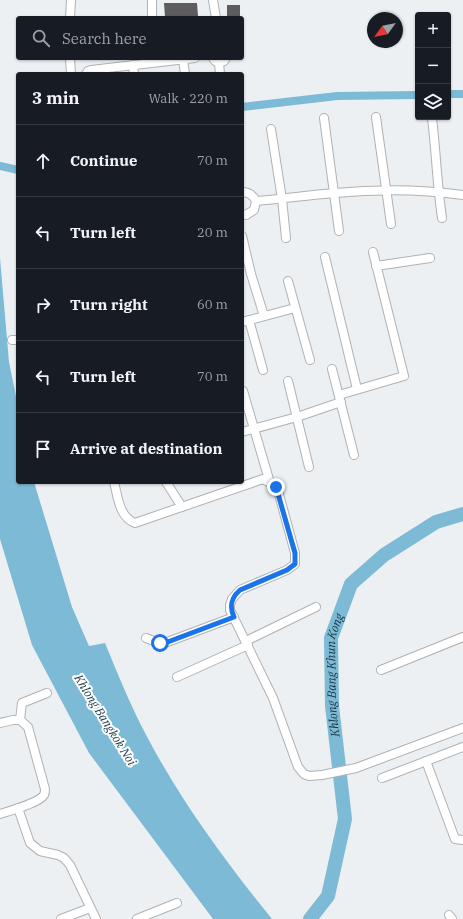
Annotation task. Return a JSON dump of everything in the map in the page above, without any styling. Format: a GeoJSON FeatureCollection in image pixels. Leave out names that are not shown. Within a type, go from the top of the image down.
{"type":"FeatureCollection","features":[{"type":"Feature","properties":{"kind":"street"},"geometry":{"type":"LineString","coordinates":[[70,16],[71,0]]}},
{"type":"Feature","properties":{"kind":"street"},"geometry":{"type":"LineString","coordinates":[[152,0],[152,16]]}},
{"type":"Feature","properties":{"kind":"street"},"geometry":{"type":"LineString","coordinates":[[213,0],[216,16]]}},
{"type":"Feature","properties":{"kind":"street"},"geometry":{"type":"LineString","coordinates":[[70,60],[71,72]]}},
{"type":"Feature","properties":{"kind":"street"},"geometry":{"type":"LineString","coordinates":[[87,72],[91,70],[133,65],[153,60]]}},
{"type":"Feature","properties":{"kind":"street"},"geometry":{"type":"LineString","coordinates":[[183,60],[185,72]]}},
{"type":"Feature","properties":{"kind":"street"},"geometry":{"type":"LineString","coordinates":[[219,60],[220,72]]}},
{"type":"Feature","properties":{"kind":"street"},"geometry":{"type":"LineString","coordinates":[[133,65],[134,72]]}},
{"type":"Feature","properties":{"kind":"street"},"geometry":{"type":"LineString","coordinates":[[324,118],[339,231]]}},
{"type":"Feature","properties":{"kind":"street"},"geometry":{"type":"LineString","coordinates":[[376,118],[391,224]]}},
{"type":"Feature","properties":{"kind":"street"},"geometry":{"type":"LineString","coordinates":[[432,120],[438,192],[442,218]]}},
{"type":"Feature","properties":{"kind":"street"},"geometry":{"type":"LineString","coordinates":[[271,129],[282,199],[286,238]]}},
{"type":"Feature","properties":{"kind":"street"},"geometry":{"type":"LineString","coordinates":[[256,201],[335,193],[386,191],[438,192],[463,195]]}},
{"type":"Feature","properties":{"kind":"street"},"geometry":{"type":"LineString","coordinates":[[244,192],[251,194],[256,201],[254,210],[244,214]]}},
{"type":"Feature","properties":{"kind":"street"},"geometry":{"type":"LineString","coordinates":[[244,244],[264,316]]}},
{"type":"Feature","properties":{"kind":"street"},"geometry":{"type":"LineString","coordinates":[[244,432],[297,417],[340,399],[357,390],[404,376],[373,252]]}},
{"type":"Feature","properties":{"kind":"street"},"geometry":{"type":"LineString","coordinates":[[325,257],[357,390]]}},
{"type":"Feature","properties":{"kind":"street"},"geometry":{"type":"LineString","coordinates":[[376,266],[430,258]]}},
{"type":"Feature","properties":{"kind":"street"},"geometry":{"type":"LineString","coordinates":[[288,281],[310,360]]}},
{"type":"Feature","properties":{"kind":"street"},"geometry":{"type":"LineString","coordinates":[[263,370],[246,321],[295,308]]}},
{"type":"Feature","properties":{"kind":"street"},"geometry":{"type":"LineString","coordinates":[[332,369],[354,455]]}},
{"type":"Feature","properties":{"kind":"street"},"geometry":{"type":"LineString","coordinates":[[288,380],[309,467]]}},
{"type":"Feature","properties":{"kind":"street"},"geometry":{"type":"LineString","coordinates":[[244,394],[270,483]]}},
{"type":"Feature","properties":{"kind":"street"},"geometry":{"type":"LineString","coordinates":[[115,484],[122,512],[126,518],[135,522],[142,521],[263,479],[276,487],[295,553],[295,564],[287,570],[240,590],[235,595],[230,605],[230,610],[273,698],[298,767],[304,774],[310,776],[322,775],[356,768],[463,728]]}},
{"type":"Feature","properties":{"kind":"street"},"geometry":{"type":"LineString","coordinates":[[167,484],[182,507]]}},
{"type":"Feature","properties":{"kind":"street"},"geometry":{"type":"LineString","coordinates":[[177,677],[316,607]]}},
{"type":"Feature","properties":{"kind":"street"},"geometry":{"type":"LineString","coordinates":[[146,638],[162,644],[234,617]]}},
{"type":"Feature","properties":{"kind":"street"},"geometry":{"type":"LineString","coordinates":[[381,670],[463,637]]}},
{"type":"Feature","properties":{"kind":"street"},"geometry":{"type":"LineString","coordinates":[[20,720],[22,703],[47,693]]}},
{"type":"Feature","properties":{"kind":"street"},"geometry":{"type":"LineString","coordinates":[[0,723],[20,720],[28,727],[45,789],[44,796],[40,799],[0,814]]}},
{"type":"Feature","properties":{"kind":"street"},"geometry":{"type":"LineString","coordinates":[[382,778],[463,747]]}},
{"type":"Feature","properties":{"kind":"street"},"geometry":{"type":"LineString","coordinates":[[426,761],[455,839],[463,840]]}},
{"type":"Feature","properties":{"kind":"street"},"geometry":{"type":"LineString","coordinates":[[18,808],[30,843],[40,851],[55,853],[64,858],[70,864],[96,919]]}},
{"type":"Feature","properties":{"kind":"street"},"geometry":{"type":"LineString","coordinates":[[137,919],[177,903]]}},
{"type":"Feature","properties":{"kind":"street"},"geometry":{"type":"LineString","coordinates":[[61,919],[90,908]]}},
{"type":"Feature","properties":{"kind":"water","name":"Khlong Bangkok Noi"},"geometry":{"type":"Polygon","coordinates":[[[0,258],[9,362],[16,396],[16,484],[35,484],[72,607],[89,646],[105,643],[136,715],[165,769],[198,821],[234,871],[272,919],[213,919],[89,753],[32,645],[0,539],[0,258]]]}},
{"type":"Feature","properties":{"kind":"building"},"geometry":{"type":"Polygon","coordinates":[[[164,3],[197,3],[198,16],[165,16],[164,3]]]}},
{"type":"Feature","properties":{"kind":"building"},"geometry":{"type":"Polygon","coordinates":[[[227,5],[240,5],[240,16],[227,16],[227,5]]]}},
{"type":"Feature","properties":{"kind":"waterway"},"geometry":{"type":"LineString","coordinates":[[451,94],[463,94]]}},
{"type":"Feature","properties":{"kind":"waterway"},"geometry":{"type":"LineString","coordinates":[[244,107],[337,96],[415,95]]}},
{"type":"Feature","properties":{"kind":"waterway"},"geometry":{"type":"LineString","coordinates":[[0,166],[16,170]]}},
{"type":"Feature","properties":{"kind":"waterway","name":"Khlong Bang Khun Kong"},"geometry":{"type":"LineString","coordinates":[[310,919],[328,896],[345,819],[332,706],[331,638],[351,584],[384,555],[436,522],[463,514]]}},
{"type":"Feature","properties":{"kind":"route"},"geometry":{"type":"LineString","coordinates":[[160,643],[165,643],[234,617],[230,610],[230,605],[232,598],[240,590],[287,570],[295,564],[295,553],[276,487]]}}]}
